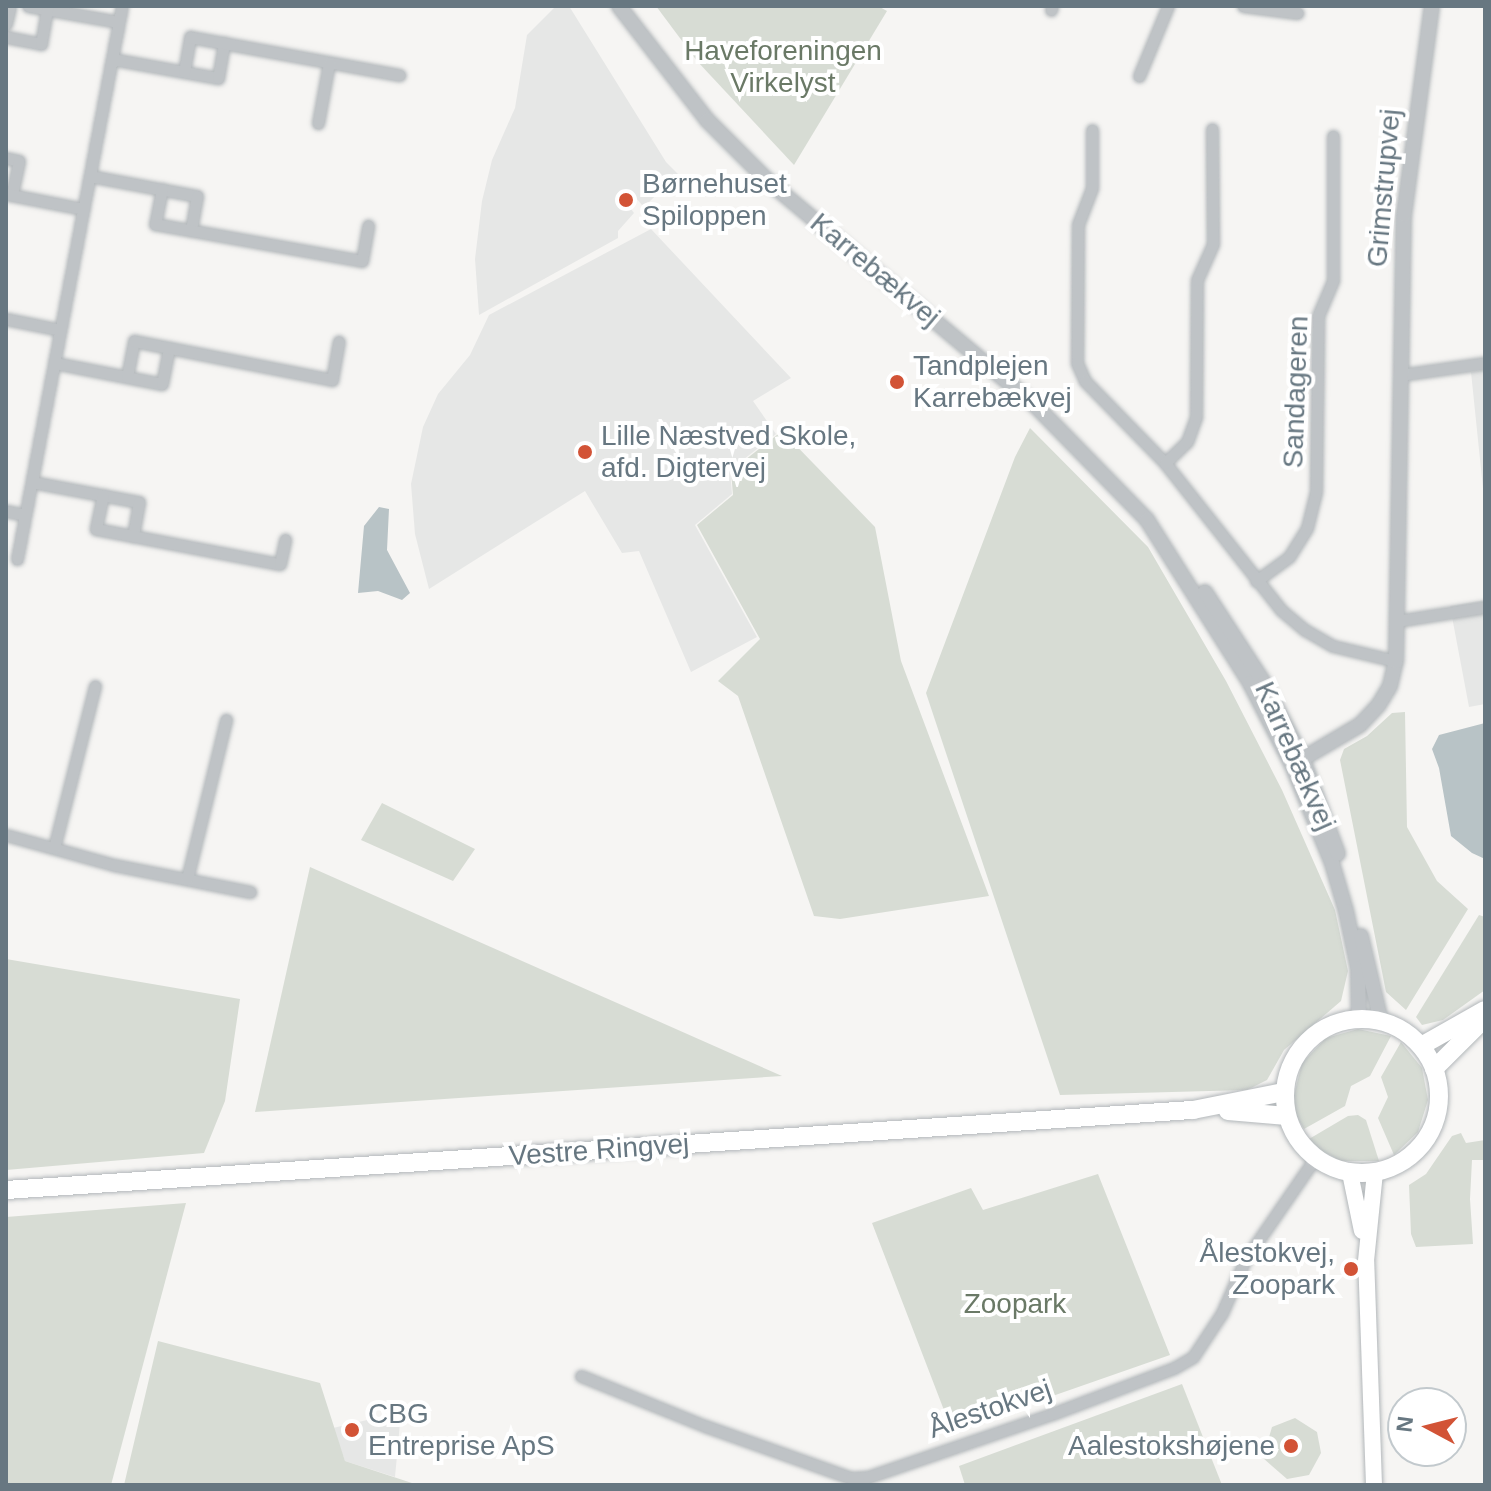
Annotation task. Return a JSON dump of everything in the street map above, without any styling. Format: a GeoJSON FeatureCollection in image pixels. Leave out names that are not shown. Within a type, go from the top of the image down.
{"type":"FeatureCollection","features":[{"type":"Feature","properties":{"kind":"main road"},"geometry":{"type":"LineString","coordinates":[[1421,1046],[1485,1010]]}},
{"type":"Feature","properties":{"kind":"main road"},"geometry":{"type":"LineString","coordinates":[[1359,1018],[1381,1021],[1396,1026],[1421,1046],[1434,1069],[1439,1102],[1429,1135],[1406,1160],[1375,1172],[1350,1173],[1315,1158],[1297,1139],[1287,1116],[1284,1092],[1287,1075],[1302,1046],[1328,1026],[1359,1018]]}},
{"type":"Feature","properties":{"kind":"main road"},"geometry":{"type":"LineString","coordinates":[[1434,1069],[1485,1018]]}},
{"type":"Feature","properties":{"kind":"main road","name":"Vestre Ringvej"},"geometry":{"type":"LineString","coordinates":[[6,1190],[1193,1110],[1284,1092]]}},
{"type":"Feature","properties":{"kind":"main road","name":"Vestre Ringvej"},"geometry":{"type":"LineString","coordinates":[[1193,1110],[1287,1116]]}},
{"type":"Feature","properties":{"kind":"main road"},"geometry":{"type":"LineString","coordinates":[[1374,1485],[1366,1261],[1375,1172]]}},
{"type":"Feature","properties":{"kind":"main road"},"geometry":{"type":"LineString","coordinates":[[1350,1173],[1366,1261]]}},
{"type":"Feature","properties":{"kind":"street"},"geometry":{"type":"LineString","coordinates":[[6,24],[10,6]]}},
{"type":"Feature","properties":{"kind":"street"},"geometry":{"type":"LineString","coordinates":[[28,6],[119,22]]}},
{"type":"Feature","properties":{"kind":"street"},"geometry":{"type":"LineString","coordinates":[[17,559],[122,6]]}},
{"type":"Feature","properties":{"kind":"street","name":"Karrebækvej"},"geometry":{"type":"LineString","coordinates":[[619,6],[707,120],[768,181],[1033,403],[1147,520],[1208,596],[1264,683],[1340,860],[1381,1021]]}},
{"type":"Feature","properties":{"kind":"street"},"geometry":{"type":"LineString","coordinates":[[1139,76],[1168,6]]}},
{"type":"Feature","properties":{"kind":"street"},"geometry":{"type":"LineString","coordinates":[[1243,6],[1298,13]]}},
{"type":"Feature","properties":{"kind":"street","name":"Grimstrupvej"},"geometry":{"type":"LineString","coordinates":[[1298,762],[1347,736],[1378,706],[1390,686],[1396,661],[1404,215],[1432,6]]}},
{"type":"Feature","properties":{"kind":"street"},"geometry":{"type":"LineString","coordinates":[[6,37],[41,44],[47,9]]}},
{"type":"Feature","properties":{"kind":"street"},"geometry":{"type":"LineString","coordinates":[[184,72],[190,37],[400,75]]}},
{"type":"Feature","properties":{"kind":"street"},"geometry":{"type":"LineString","coordinates":[[112,59],[218,78],[224,43]]}},
{"type":"Feature","properties":{"kind":"street"},"geometry":{"type":"LineString","coordinates":[[318,123],[329,63]]}},
{"type":"Feature","properties":{"kind":"street"},"geometry":{"type":"LineString","coordinates":[[1165,463],[1187,442],[1196,417],[1197,280],[1213,244],[1212,129]]}},
{"type":"Feature","properties":{"kind":"street"},"geometry":{"type":"LineString","coordinates":[[1092,130],[1092,188],[1078,224],[1077,363],[1085,381],[1165,463],[1281,610],[1314,636],[1333,646],[1396,661]]}},
{"type":"Feature","properties":{"kind":"street","name":"Sandageren"},"geometry":{"type":"LineString","coordinates":[[1256,581],[1289,557],[1307,528],[1316,492],[1318,316],[1333,280],[1333,136]]}},
{"type":"Feature","properties":{"kind":"street"},"geometry":{"type":"LineString","coordinates":[[6,158],[19,161],[9,194],[83,209]]}},
{"type":"Feature","properties":{"kind":"street"},"geometry":{"type":"LineString","coordinates":[[90,176],[197,196],[191,230]]}},
{"type":"Feature","properties":{"kind":"street"},"geometry":{"type":"LineString","coordinates":[[162,189],[155,224],[362,261],[368,226]]}},
{"type":"Feature","properties":{"kind":"street"},"geometry":{"type":"LineString","coordinates":[[6,319],[60,330]]}},
{"type":"Feature","properties":{"kind":"street"},"geometry":{"type":"LineString","coordinates":[[127,377],[134,341],[332,380],[339,342]]}},
{"type":"Feature","properties":{"kind":"street"},"geometry":{"type":"LineString","coordinates":[[55,363],[162,384],[169,348]]}},
{"type":"Feature","properties":{"kind":"street"},"geometry":{"type":"LineString","coordinates":[[1400,375],[1485,363]]}},
{"type":"Feature","properties":{"kind":"street"},"geometry":{"type":"LineString","coordinates":[[32,482],[139,502],[133,536]]}},
{"type":"Feature","properties":{"kind":"street"},"geometry":{"type":"LineString","coordinates":[[103,495],[96,529],[280,564],[285,540]]}},
{"type":"Feature","properties":{"kind":"street"},"geometry":{"type":"LineString","coordinates":[[6,511],[25,515]]}},
{"type":"Feature","properties":{"kind":"street","name":"Karrebækvej"},"geometry":{"type":"LineString","coordinates":[[1147,520],[1298,762],[1346,911],[1358,968],[1359,1018]]}},
{"type":"Feature","properties":{"kind":"street"},"geometry":{"type":"LineString","coordinates":[[1397,621],[1485,607]]}},
{"type":"Feature","properties":{"kind":"street"},"geometry":{"type":"LineString","coordinates":[[54,848],[95,686]]}},
{"type":"Feature","properties":{"kind":"street"},"geometry":{"type":"LineString","coordinates":[[187,879],[226,720]]}},
{"type":"Feature","properties":{"kind":"street"},"geometry":{"type":"LineString","coordinates":[[6,835],[250,892]]}},
{"type":"Feature","properties":{"kind":"street","name":"Ålestokvej"},"geometry":{"type":"LineString","coordinates":[[581,1376],[851,1478],[868,1477],[1052,1414],[1174,1368],[1193,1357],[1222,1313],[1245,1260],[1315,1158]]}},
{"type":"Feature","properties":{"kind":"shaded area"},"geometry":{"type":"Polygon","coordinates":[[[556,6],[569,6],[666,162],[678,174],[649,202],[642,205],[636,198],[628,205],[634,213],[618,231],[618,238],[479,315],[475,259],[482,201],[492,160],[515,108],[527,35],[556,6]]]}},
{"type":"Feature","properties":{"kind":"shaded area","name":"Lille Næstved Skole, afd. Digtervej"},"geometry":{"type":"Polygon","coordinates":[[[651,229],[791,378],[753,401],[776,434],[730,470],[732,494],[695,525],[757,637],[691,672],[639,551],[622,553],[585,491],[429,589],[415,534],[411,484],[423,427],[438,394],[470,355],[489,315],[651,229]]]}},
{"type":"Feature","properties":{"kind":"shaded area"},"geometry":{"type":"Polygon","coordinates":[[[1485,370],[1485,508],[1471,372],[1485,370]]]}},
{"type":"Feature","properties":{"kind":"shaded area"},"geometry":{"type":"Polygon","coordinates":[[[379,507],[389,509],[387,550],[410,593],[402,600],[378,591],[358,593],[364,526],[379,507]]]}},
{"type":"Feature","properties":{"kind":"shaded area"},"geometry":{"type":"Polygon","coordinates":[[[1485,600],[1485,704],[1469,707],[1450,606],[1485,600]]]}},
{"type":"Feature","properties":{"kind":"shaded area"},"geometry":{"type":"Polygon","coordinates":[[[1485,723],[1485,859],[1451,836],[1439,768],[1432,749],[1439,735],[1485,723]]]}},
{"type":"Feature","properties":{"kind":"shaded area"},"geometry":{"type":"Polygon","coordinates":[[[401,1412],[395,1477],[345,1461],[333,1428],[401,1412]]]}},
{"type":"Feature","properties":{"kind":"green space","name":"Haveforeningen Virkelyst"},"geometry":{"type":"Polygon","coordinates":[[[656,6],[878,6],[887,11],[794,165],[697,61],[656,6]]]}},
{"type":"Feature","properties":{"kind":"green space"},"geometry":{"type":"Polygon","coordinates":[[[1030,428],[1148,547],[1226,681],[1282,790],[1335,910],[1348,971],[1341,1001],[1284,1050],[1267,1080],[1247,1090],[1060,1095],[926,693],[1015,457],[1030,428]]]}},
{"type":"Feature","properties":{"kind":"green space"},"geometry":{"type":"Polygon","coordinates":[[[782,431],[875,527],[901,661],[989,896],[840,919],[814,916],[738,696],[718,681],[760,639],[697,525],[733,495],[731,471],[782,431]]]}},
{"type":"Feature","properties":{"kind":"green space"},"geometry":{"type":"Polygon","coordinates":[[[1405,712],[1407,827],[1437,881],[1468,909],[1406,1010],[1386,992],[1340,760],[1344,749],[1367,736],[1392,713],[1405,712]]]}},
{"type":"Feature","properties":{"kind":"green space"},"geometry":{"type":"Polygon","coordinates":[[[382,803],[475,849],[453,881],[361,840],[382,803]]]}},
{"type":"Feature","properties":{"kind":"green space"},"geometry":{"type":"Polygon","coordinates":[[[310,867],[782,1076],[255,1112],[310,867]]]}},
{"type":"Feature","properties":{"kind":"green space"},"geometry":{"type":"Polygon","coordinates":[[[1479,915],[1485,917],[1485,990],[1443,1020],[1422,1025],[1416,1017],[1479,915]]]}},
{"type":"Feature","properties":{"kind":"green space"},"geometry":{"type":"Polygon","coordinates":[[[6,959],[240,999],[225,1101],[204,1153],[6,1170],[6,959]]]}},
{"type":"Feature","properties":{"kind":"green space"},"geometry":{"type":"Polygon","coordinates":[[[1358,1029],[1391,1036],[1370,1076],[1351,1086],[1345,1106],[1304,1129],[1296,1116],[1294,1095],[1302,1063],[1326,1038],[1358,1029]]]}},
{"type":"Feature","properties":{"kind":"green space"},"geometry":{"type":"Polygon","coordinates":[[[1401,1042],[1422,1068],[1428,1100],[1418,1132],[1394,1155],[1378,1118],[1388,1097],[1381,1077],[1401,1042]]]}},
{"type":"Feature","properties":{"kind":"green space"},"geometry":{"type":"Polygon","coordinates":[[[1358,1115],[1366,1120],[1379,1161],[1341,1161],[1322,1151],[1309,1139],[1348,1116],[1358,1115]]]}},
{"type":"Feature","properties":{"kind":"green space"},"geometry":{"type":"Polygon","coordinates":[[[1461,1133],[1466,1143],[1485,1140],[1485,1160],[1472,1160],[1470,1199],[1473,1244],[1416,1247],[1411,1234],[1409,1185],[1426,1174],[1452,1136],[1461,1133]]]}},
{"type":"Feature","properties":{"kind":"green space","name":"Zoopark"},"geometry":{"type":"Polygon","coordinates":[[[1098,1174],[1170,1355],[952,1431],[872,1223],[971,1188],[983,1210],[1098,1174]]]}},
{"type":"Feature","properties":{"kind":"green space"},"geometry":{"type":"Polygon","coordinates":[[[186,1203],[111,1485],[6,1485],[6,1217],[186,1203]]]}},
{"type":"Feature","properties":{"kind":"green space"},"geometry":{"type":"Polygon","coordinates":[[[158,1341],[320,1383],[345,1461],[418,1485],[124,1485],[158,1341]]]}},
{"type":"Feature","properties":{"kind":"green space"},"geometry":{"type":"Polygon","coordinates":[[[1182,1384],[1222,1485],[965,1485],[959,1466],[1182,1384]]]}},
{"type":"Feature","properties":{"kind":"green space"},"geometry":{"type":"Polygon","coordinates":[[[1295,1418],[1317,1432],[1321,1453],[1309,1475],[1287,1479],[1263,1458],[1272,1427],[1295,1418]]]}},
{"type":"Feature","properties":{"kind":"place","name":"Børnehuset Spiloppen"},"geometry":{"type":"Point","coordinates":[626,200]}},
{"type":"Feature","properties":{"kind":"place","name":"Tandplejen Karrebækvej"},"geometry":{"type":"Point","coordinates":[897,382]}},
{"type":"Feature","properties":{"kind":"place","name":"Lille Næstved Skole, afd. Digtervej"},"geometry":{"type":"Point","coordinates":[585,452]}},
{"type":"Feature","properties":{"kind":"place","name":"Ålestokvej, Zoopark"},"geometry":{"type":"Point","coordinates":[1351,1269]}},
{"type":"Feature","properties":{"kind":"place","name":"CBG Entreprise ApS"},"geometry":{"type":"Point","coordinates":[352,1430]}},
{"type":"Feature","properties":{"kind":"place","name":"Aalestokshøjene"},"geometry":{"type":"Point","coordinates":[1291,1446]}}]}
